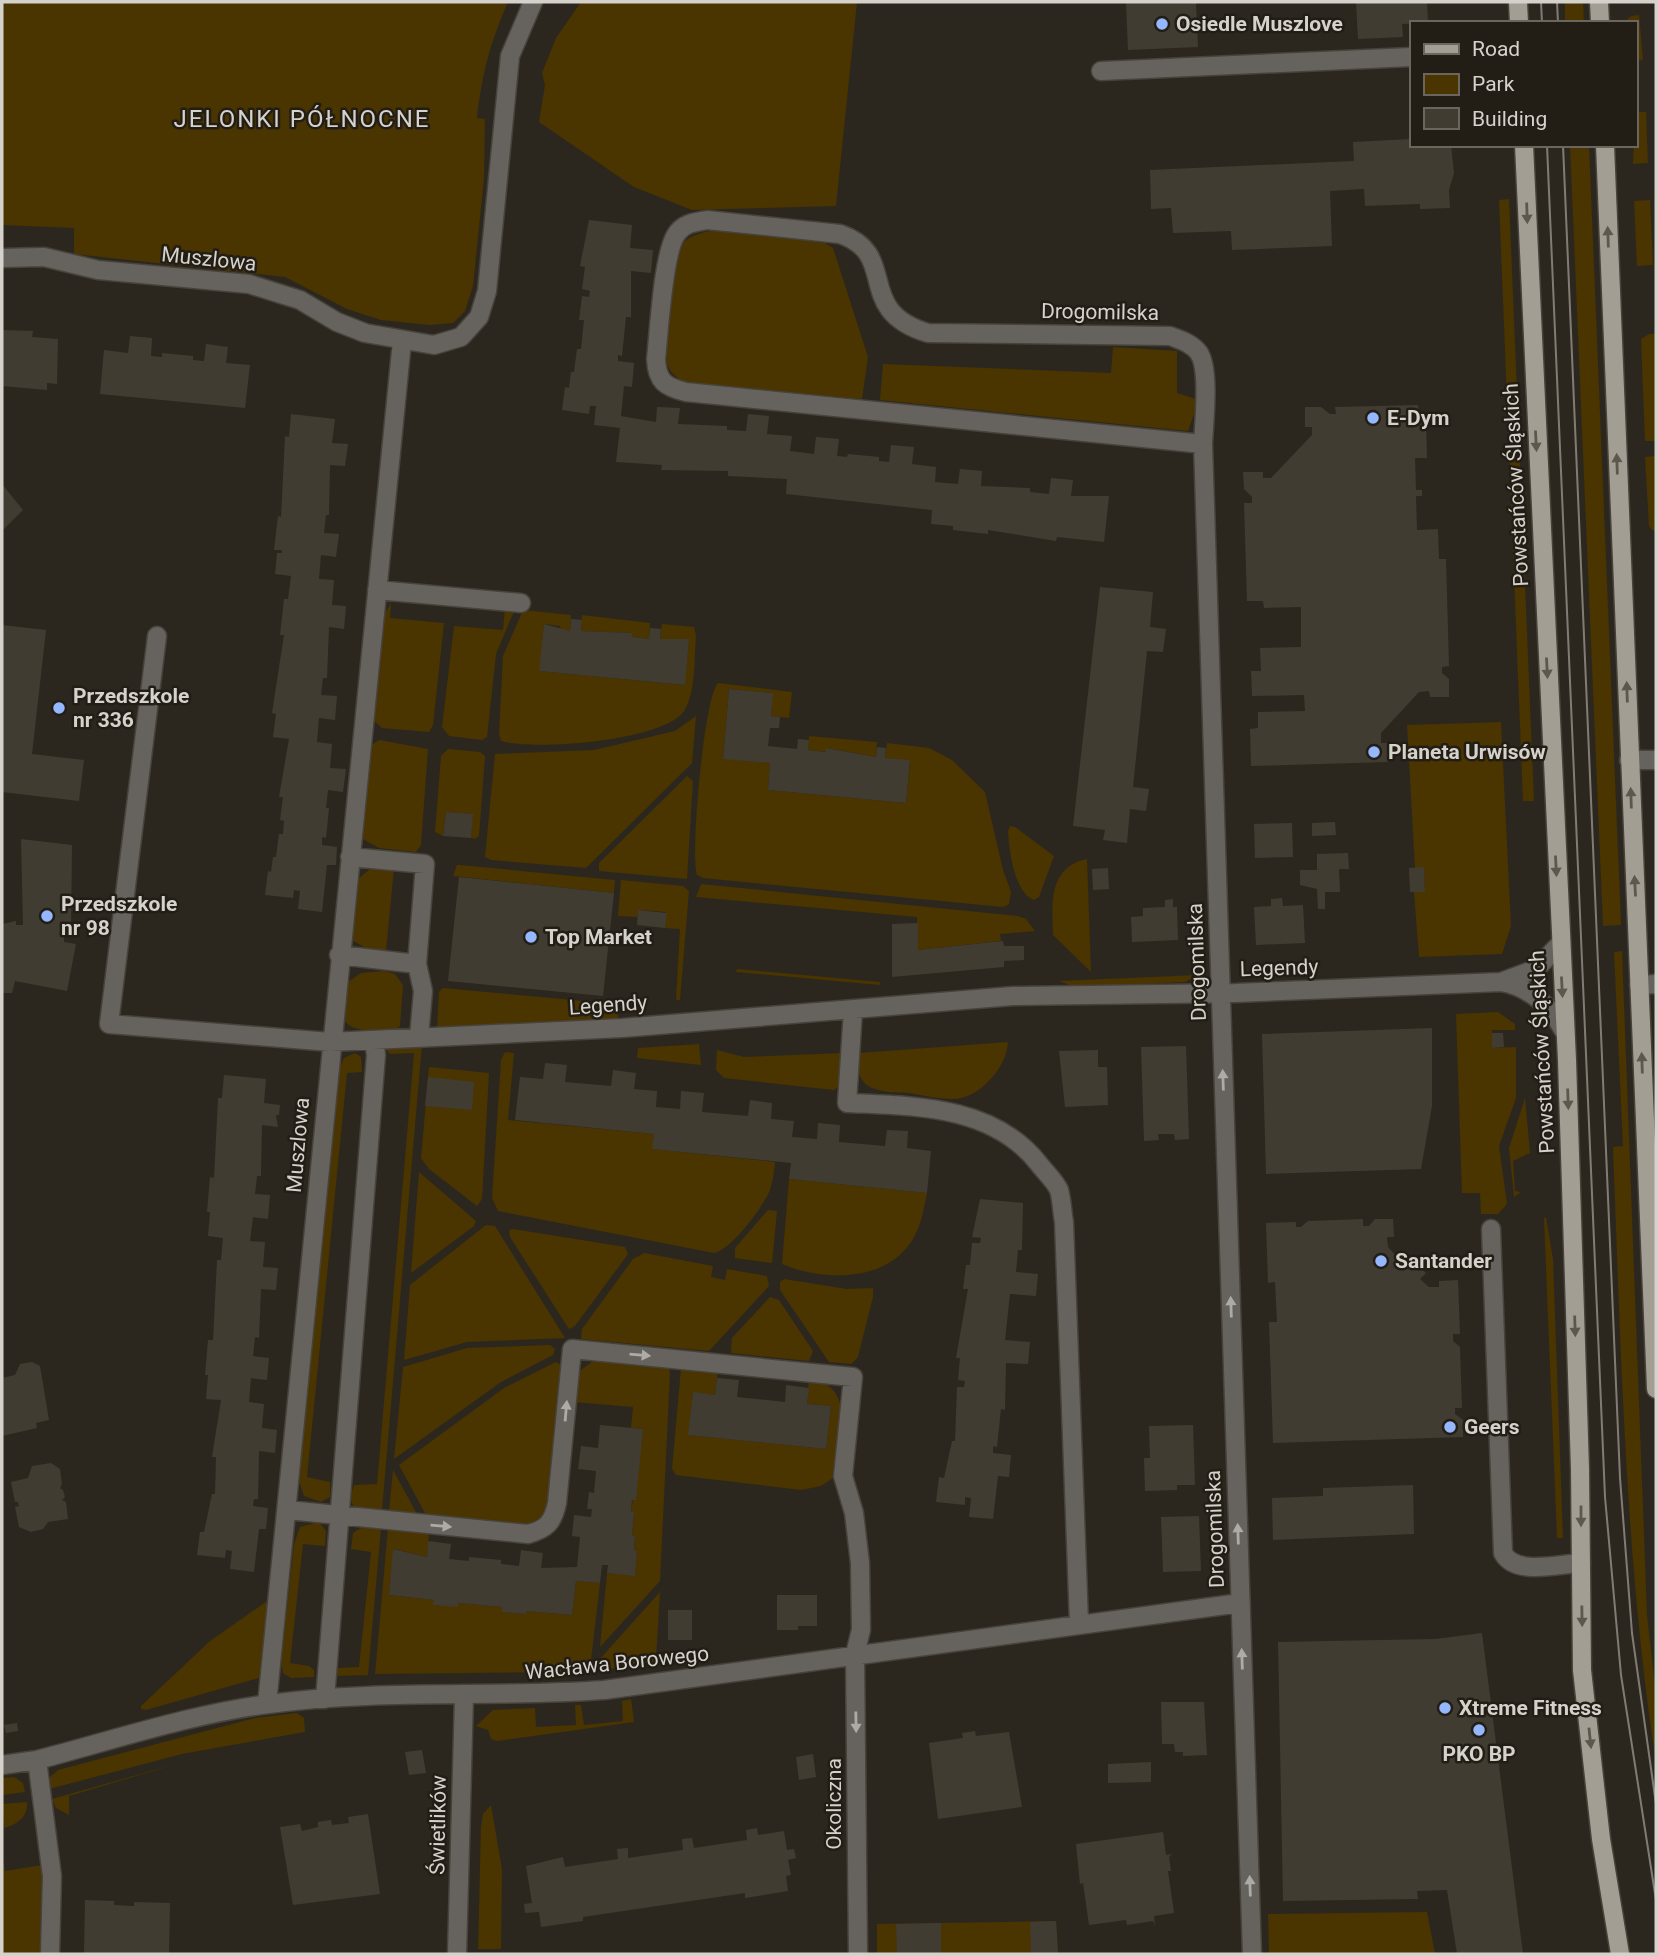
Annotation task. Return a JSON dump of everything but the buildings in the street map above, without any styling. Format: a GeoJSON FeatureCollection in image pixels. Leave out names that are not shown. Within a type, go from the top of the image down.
{"type":"FeatureCollection","features":[{"type":"Feature","properties":{"kind":"main road"},"geometry":{"type":"LineString","coordinates":[[1518,2],[1519,21]]}},
{"type":"Feature","properties":{"kind":"main road"},"geometry":{"type":"LineString","coordinates":[[1599,2],[1600,21]]}},
{"type":"Feature","properties":{"kind":"main road","name":"Powstańców Śląskich"},"geometry":{"type":"LineString","coordinates":[[1524,147],[1564,1031],[1582,1670],[1601,1839],[1620,1954]]}},
{"type":"Feature","properties":{"kind":"main road"},"geometry":{"type":"LineString","coordinates":[[1605,147],[1629,760],[1647,984],[1656,1389]]}},
{"type":"Feature","properties":{"kind":"street","name":"Muszlowa"},"geometry":{"type":"LineString","coordinates":[[2,258],[44,257],[98,270],[249,284],[300,300],[337,322],[365,333],[434,345],[461,337],[479,317],[487,291],[510,56],[533,2]]}},
{"type":"Feature","properties":{"kind":"street"},"geometry":{"type":"LineString","coordinates":[[1101,71],[1410,57]]}},
{"type":"Feature","properties":{"kind":"street","name":"Drogomilska"},"geometry":{"type":"LineString","coordinates":[[1203,444],[686,392],[668,388],[657,376],[656,359],[669,250],[677,232],[689,223],[707,220],[840,234],[859,240],[870,253],[881,294],[890,314],[905,326],[928,332],[1170,336],[1187,342],[1200,354],[1204,380],[1203,444],[1252,1954]]}},
{"type":"Feature","properties":{"kind":"street","name":"Muszlowa"},"geometry":{"type":"LineString","coordinates":[[267,1704],[288,1510],[330,1042],[402,341]]}},
{"type":"Feature","properties":{"kind":"street"},"geometry":{"type":"LineString","coordinates":[[377,590],[521,603]]}},
{"type":"Feature","properties":{"kind":"street","name":"Legendy"},"geometry":{"type":"LineString","coordinates":[[157,636],[109,1024],[330,1042],[622,1028],[1013,996],[1220,993],[1501,982],[1536,969],[1560,944]]}},
{"type":"Feature","properties":{"kind":"street"},"geometry":{"type":"LineString","coordinates":[[1629,760],[1656,760]]}},
{"type":"Feature","properties":{"kind":"street"},"geometry":{"type":"LineString","coordinates":[[350,856],[425,864],[417,964],[423,991],[419,1037]]}},
{"type":"Feature","properties":{"kind":"street"},"geometry":{"type":"LineString","coordinates":[[339,955],[417,964]]}},
{"type":"Feature","properties":{"kind":"street","name":"Legendy"},"geometry":{"type":"LineString","coordinates":[[1501,982],[1523,989],[1547,1006],[1564,1031]]}},
{"type":"Feature","properties":{"kind":"street"},"geometry":{"type":"LineString","coordinates":[[853,1010],[847,1103],[911,1106],[967,1114],[1010,1136],[1034,1158],[1059,1189],[1064,1236],[1079,1623]]}},
{"type":"Feature","properties":{"kind":"street"},"geometry":{"type":"LineString","coordinates":[[325,1699],[376,1055],[374,1040]]}},
{"type":"Feature","properties":{"kind":"street"},"geometry":{"type":"LineString","coordinates":[[1491,1229],[1503,1553],[1513,1564],[1523,1566],[1581,1563]]}},
{"type":"Feature","properties":{"kind":"street","name":"Okoliczna"},"geometry":{"type":"LineString","coordinates":[[340,1516],[528,1534],[543,1530],[554,1519],[557,1503],[572,1349],[853,1377],[843,1476],[854,1513],[860,1563],[861,1630],[855,1654],[858,1954]]}},
{"type":"Feature","properties":{"kind":"street"},"geometry":{"type":"LineString","coordinates":[[288,1510],[340,1516]]}},
{"type":"Feature","properties":{"kind":"street","name":"Wacława Borowego"},"geometry":{"type":"LineString","coordinates":[[2,1765],[37,1760],[267,1704],[325,1699],[604,1690],[1240,1603]]}},
{"type":"Feature","properties":{"kind":"street","name":"Świetlików"},"geometry":{"type":"LineString","coordinates":[[457,1954],[464,1696]]}},
{"type":"Feature","properties":{"kind":"street"},"geometry":{"type":"LineString","coordinates":[[37,1760],[51,1876],[50,1954]]}},
{"type":"Feature","properties":{"kind":"green space"},"geometry":{"type":"Polygon","coordinates":[[[2,2],[508,2],[496,31],[479,102],[477,118],[485,119],[484,178],[473,286],[465,311],[453,323],[430,325],[381,320],[347,309],[285,277],[74,254],[74,228],[2,225],[2,2]]]}},
{"type":"Feature","properties":{"kind":"green space"},"geometry":{"type":"Polygon","coordinates":[[[581,2],[857,2],[836,206],[692,210],[634,187],[539,122],[545,85],[542,73],[556,38],[581,2]]]}},
{"type":"Feature","properties":{"kind":"green space"},"geometry":{"type":"Polygon","coordinates":[[[1565,2],[1583,2],[1584,21],[1565,21],[1565,2]]]}},
{"type":"Feature","properties":{"kind":"green space"},"geometry":{"type":"Polygon","coordinates":[[[1639,15],[1643,60],[1637,61],[1637,21],[1625,21],[1631,16],[1639,15]]]}},
{"type":"Feature","properties":{"kind":"green space"},"geometry":{"type":"Polygon","coordinates":[[[1637,112],[1646,112],[1648,163],[1633,164],[1634,147],[1637,147],[1637,112]]]}},
{"type":"Feature","properties":{"kind":"green space"},"geometry":{"type":"Polygon","coordinates":[[[1570,147],[1589,147],[1621,925],[1603,926],[1570,147]]]}},
{"type":"Feature","properties":{"kind":"green space"},"geometry":{"type":"Polygon","coordinates":[[[1509,199],[1534,801],[1523,801],[1499,200],[1509,199]]]}},
{"type":"Feature","properties":{"kind":"green space"},"geometry":{"type":"Polygon","coordinates":[[[1650,200],[1653,265],[1637,266],[1634,201],[1650,200]]]}},
{"type":"Feature","properties":{"kind":"green space"},"geometry":{"type":"Polygon","coordinates":[[[732,229],[825,243],[833,248],[868,357],[862,399],[683,382],[674,375],[668,366],[666,344],[677,249],[694,235],[732,229]]]}},
{"type":"Feature","properties":{"kind":"green space"},"geometry":{"type":"Polygon","coordinates":[[[1649,334],[1656,334],[1656,441],[1645,441],[1641,339],[1649,334]]]}},
{"type":"Feature","properties":{"kind":"green space"},"geometry":{"type":"Polygon","coordinates":[[[1113,347],[1177,351],[1177,393],[1199,400],[1188,431],[880,400],[883,364],[1111,373],[1113,347]]]}},
{"type":"Feature","properties":{"kind":"green space"},"geometry":{"type":"Polygon","coordinates":[[[1656,456],[1656,530],[1652,530],[1649,526],[1645,457],[1656,456]]]}},
{"type":"Feature","properties":{"kind":"green space"},"geometry":{"type":"Polygon","coordinates":[[[391,603],[390,618],[444,623],[433,725],[429,732],[382,728],[372,719],[383,617],[391,603]]]}},
{"type":"Feature","properties":{"kind":"green space"},"geometry":{"type":"Polygon","coordinates":[[[505,608],[515,609],[496,654],[487,737],[482,740],[449,736],[442,727],[454,626],[503,630],[505,608]]]}},
{"type":"Feature","properties":{"kind":"green space"},"geometry":{"type":"Polygon","coordinates":[[[523,610],[571,615],[570,631],[561,630],[560,626],[544,624],[540,671],[684,685],[689,639],[660,639],[662,624],[694,627],[696,636],[693,685],[684,711],[672,721],[652,730],[598,741],[541,745],[501,741],[499,734],[503,656],[523,610]]]}},
{"type":"Feature","properties":{"kind":"green space"},"geometry":{"type":"Polygon","coordinates":[[[582,615],[650,623],[649,639],[632,637],[632,633],[581,631],[582,615]]]}},
{"type":"Feature","properties":{"kind":"green space"},"geometry":{"type":"Polygon","coordinates":[[[718,683],[792,692],[789,718],[771,716],[772,693],[729,689],[723,758],[770,763],[768,790],[906,803],[910,761],[885,758],[887,743],[929,748],[952,760],[985,792],[1003,870],[1011,892],[1009,904],[1003,907],[703,878],[697,875],[695,839],[703,745],[713,694],[718,683]]]}},
{"type":"Feature","properties":{"kind":"green space"},"geometry":{"type":"Polygon","coordinates":[[[696,716],[692,763],[586,868],[491,860],[485,857],[495,754],[594,750],[675,731],[696,716]]]}},
{"type":"Feature","properties":{"kind":"green space"},"geometry":{"type":"Polygon","coordinates":[[[1501,722],[1511,926],[1502,954],[1419,957],[1414,892],[1425,892],[1424,868],[1415,868],[1407,725],[1501,722]]]}},
{"type":"Feature","properties":{"kind":"green space"},"geometry":{"type":"Polygon","coordinates":[[[809,736],[877,742],[876,757],[827,748],[826,752],[808,750],[809,736]]]}},
{"type":"Feature","properties":{"kind":"green space"},"geometry":{"type":"Polygon","coordinates":[[[379,740],[428,749],[421,845],[416,852],[379,848],[363,839],[361,832],[369,747],[379,740]]]}},
{"type":"Feature","properties":{"kind":"green space"},"geometry":{"type":"Polygon","coordinates":[[[448,749],[480,752],[485,756],[479,836],[475,839],[471,838],[472,814],[446,812],[443,836],[435,832],[441,756],[448,749]]]}},
{"type":"Feature","properties":{"kind":"green space"},"geometry":{"type":"Polygon","coordinates":[[[687,776],[693,781],[687,879],[599,871],[599,863],[687,776]]]}},
{"type":"Feature","properties":{"kind":"green space"},"geometry":{"type":"Polygon","coordinates":[[[1010,826],[1054,856],[1039,897],[1034,900],[1022,889],[1014,870],[1008,831],[1010,826]]]}},
{"type":"Feature","properties":{"kind":"green space"},"geometry":{"type":"Polygon","coordinates":[[[1087,859],[1091,972],[1053,935],[1053,899],[1059,878],[1074,863],[1087,859]]]}},
{"type":"Feature","properties":{"kind":"green space"},"geometry":{"type":"Polygon","coordinates":[[[457,865],[615,880],[614,893],[453,876],[457,865]]]}},
{"type":"Feature","properties":{"kind":"green space"},"geometry":{"type":"Polygon","coordinates":[[[371,868],[394,868],[386,951],[369,950],[352,940],[356,881],[371,868]]]}},
{"type":"Feature","properties":{"kind":"green space"},"geometry":{"type":"Polygon","coordinates":[[[621,880],[683,886],[689,891],[680,1000],[676,1000],[680,929],[665,928],[666,912],[639,910],[637,917],[618,916],[621,880]]]}},
{"type":"Feature","properties":{"kind":"green space"},"geometry":{"type":"Polygon","coordinates":[[[701,884],[1018,916],[1026,919],[1035,931],[1000,934],[1001,941],[918,950],[917,917],[696,897],[701,884]]]}},
{"type":"Feature","properties":{"kind":"green space"},"geometry":{"type":"Polygon","coordinates":[[[1622,951],[1647,1615],[1656,1696],[1656,1763],[1637,1610],[1622,1378],[1613,1147],[1623,1146],[1614,952],[1622,951]]]}},
{"type":"Feature","properties":{"kind":"green space"},"geometry":{"type":"Polygon","coordinates":[[[737,969],[880,982],[880,985],[736,972],[737,969]]]}},
{"type":"Feature","properties":{"kind":"green space"},"geometry":{"type":"Polygon","coordinates":[[[384,971],[395,974],[403,985],[400,1026],[395,1030],[369,1030],[350,1026],[342,1012],[348,982],[361,973],[384,971]]]}},
{"type":"Feature","properties":{"kind":"green space"},"geometry":{"type":"Polygon","coordinates":[[[1198,975],[1185,982],[1075,987],[1059,981],[1198,975]]]}},
{"type":"Feature","properties":{"kind":"green space"},"geometry":{"type":"Polygon","coordinates":[[[443,988],[605,1003],[617,1007],[618,1019],[437,1028],[439,992],[443,988]]]}},
{"type":"Feature","properties":{"kind":"green space"},"geometry":{"type":"Polygon","coordinates":[[[1498,1012],[1515,1024],[1515,1030],[1492,1030],[1492,1048],[1516,1047],[1516,1098],[1499,1146],[1507,1204],[1498,1214],[1481,1214],[1480,1193],[1462,1193],[1456,1014],[1498,1012]]]}},
{"type":"Feature","properties":{"kind":"green space"},"geometry":{"type":"Polygon","coordinates":[[[1008,1042],[997,1072],[981,1088],[962,1098],[877,1090],[866,1084],[859,1074],[859,1053],[1008,1042]]]}},
{"type":"Feature","properties":{"kind":"green space"},"geometry":{"type":"Polygon","coordinates":[[[422,1044],[382,1510],[354,1508],[350,1498],[354,1485],[377,1484],[414,1053],[390,1054],[387,1051],[389,1048],[422,1044]]]}},
{"type":"Feature","properties":{"kind":"green space"},"geometry":{"type":"Polygon","coordinates":[[[699,1044],[701,1065],[637,1058],[638,1048],[699,1044]]]}},
{"type":"Feature","properties":{"kind":"green space"},"geometry":{"type":"Polygon","coordinates":[[[717,1050],[744,1057],[842,1053],[839,1086],[834,1090],[724,1078],[716,1070],[717,1050]]]}},
{"type":"Feature","properties":{"kind":"green space"},"geometry":{"type":"Polygon","coordinates":[[[505,1052],[514,1053],[508,1120],[654,1134],[653,1149],[775,1162],[770,1190],[738,1236],[714,1253],[498,1211],[492,1198],[501,1060],[505,1052]]]}},
{"type":"Feature","properties":{"kind":"green space"},"geometry":{"type":"Polygon","coordinates":[[[355,1053],[361,1057],[362,1072],[347,1073],[307,1477],[330,1482],[330,1497],[321,1502],[304,1496],[299,1481],[338,1071],[344,1058],[355,1053]]]}},
{"type":"Feature","properties":{"kind":"green space"},"geometry":{"type":"Polygon","coordinates":[[[429,1067],[489,1073],[482,1199],[477,1206],[429,1169],[421,1158],[429,1067]]]}},
{"type":"Feature","properties":{"kind":"green space"},"geometry":{"type":"Polygon","coordinates":[[[1525,1098],[1530,1153],[1513,1161],[1515,1191],[1521,1192],[1514,1197],[1509,1148],[1525,1098]]]}},
{"type":"Feature","properties":{"kind":"green space"},"geometry":{"type":"Polygon","coordinates":[[[419,1172],[476,1221],[474,1226],[411,1273],[419,1172]]]}},
{"type":"Feature","properties":{"kind":"green space"},"geometry":{"type":"Polygon","coordinates":[[[789,1179],[927,1193],[915,1235],[904,1251],[890,1262],[855,1274],[817,1274],[782,1264],[789,1179]]]}},
{"type":"Feature","properties":{"kind":"green space"},"geometry":{"type":"Polygon","coordinates":[[[768,1210],[777,1211],[772,1263],[735,1258],[735,1248],[768,1210]]]}},
{"type":"Feature","properties":{"kind":"green space"},"geometry":{"type":"Polygon","coordinates":[[[1546,1217],[1553,1259],[1563,1538],[1557,1538],[1546,1217]]]}},
{"type":"Feature","properties":{"kind":"green space"},"geometry":{"type":"Polygon","coordinates":[[[486,1225],[495,1226],[565,1338],[467,1342],[404,1360],[410,1285],[486,1225]]]}},
{"type":"Feature","properties":{"kind":"green space"},"geometry":{"type":"Polygon","coordinates":[[[509,1230],[625,1247],[628,1254],[575,1326],[569,1329],[510,1237],[509,1230]]]}},
{"type":"Feature","properties":{"kind":"green space"},"geometry":{"type":"Polygon","coordinates":[[[644,1253],[713,1266],[711,1277],[725,1280],[727,1269],[767,1276],[769,1286],[709,1351],[581,1339],[582,1329],[633,1259],[644,1253]]]}},
{"type":"Feature","properties":{"kind":"green space"},"geometry":{"type":"Polygon","coordinates":[[[784,1279],[847,1289],[873,1288],[858,1357],[851,1364],[829,1362],[780,1290],[780,1282],[784,1279]]]}},
{"type":"Feature","properties":{"kind":"green space"},"geometry":{"type":"Polygon","coordinates":[[[770,1297],[779,1300],[813,1351],[809,1361],[731,1353],[732,1338],[770,1297]]]}},
{"type":"Feature","properties":{"kind":"green space"},"geometry":{"type":"Polygon","coordinates":[[[550,1345],[555,1349],[553,1355],[501,1382],[394,1459],[403,1367],[467,1348],[550,1345]]]}},
{"type":"Feature","properties":{"kind":"green space"},"geometry":{"type":"Polygon","coordinates":[[[595,1360],[668,1366],[670,1373],[660,1581],[600,1647],[607,1573],[635,1575],[637,1551],[634,1550],[635,1537],[632,1536],[634,1513],[631,1512],[643,1429],[631,1428],[633,1407],[574,1402],[578,1372],[595,1360]]]}},
{"type":"Feature","properties":{"kind":"green space"},"geometry":{"type":"Polygon","coordinates":[[[556,1362],[561,1365],[548,1508],[541,1517],[527,1525],[427,1517],[399,1465],[504,1388],[556,1362]]]}},
{"type":"Feature","properties":{"kind":"green space"},"geometry":{"type":"Polygon","coordinates":[[[681,1368],[718,1370],[715,1395],[693,1393],[689,1435],[826,1449],[831,1406],[807,1404],[809,1379],[824,1383],[834,1392],[840,1403],[842,1416],[836,1476],[821,1486],[801,1490],[676,1475],[672,1469],[681,1368]]]}},
{"type":"Feature","properties":{"kind":"green space"},"geometry":{"type":"Polygon","coordinates":[[[393,1470],[417,1514],[389,1511],[393,1470]]]}},
{"type":"Feature","properties":{"kind":"green space"},"geometry":{"type":"Polygon","coordinates":[[[319,1522],[326,1531],[325,1546],[303,1544],[290,1663],[309,1666],[314,1670],[314,1677],[291,1678],[283,1673],[281,1664],[294,1544],[300,1527],[319,1522]]]}},
{"type":"Feature","properties":{"kind":"green space"},"geometry":{"type":"Polygon","coordinates":[[[362,1527],[381,1528],[368,1675],[334,1676],[336,1668],[359,1667],[371,1552],[351,1549],[353,1533],[362,1527]]]}},
{"type":"Feature","properties":{"kind":"green space"},"geometry":{"type":"Polygon","coordinates":[[[388,1528],[429,1533],[427,1557],[394,1549],[389,1595],[434,1600],[434,1605],[458,1606],[458,1603],[502,1607],[502,1612],[572,1615],[576,1581],[600,1583],[590,1669],[558,1672],[375,1674],[388,1528]]]}},
{"type":"Feature","properties":{"kind":"green space"},"geometry":{"type":"Polygon","coordinates":[[[660,1592],[656,1658],[653,1663],[600,1670],[598,1661],[660,1592]]]}},
{"type":"Feature","properties":{"kind":"green space"},"geometry":{"type":"Polygon","coordinates":[[[270,1599],[259,1678],[146,1710],[141,1709],[141,1706],[210,1641],[270,1599]]]}},
{"type":"Feature","properties":{"kind":"green space"},"geometry":{"type":"Polygon","coordinates":[[[631,1699],[634,1722],[497,1741],[491,1739],[488,1730],[476,1726],[493,1710],[535,1708],[536,1727],[576,1725],[575,1705],[581,1705],[584,1725],[623,1721],[622,1701],[631,1699]]]}},
{"type":"Feature","properties":{"kind":"green space"},"geometry":{"type":"Polygon","coordinates":[[[297,1713],[304,1718],[305,1732],[182,1754],[49,1789],[50,1777],[58,1770],[255,1718],[297,1713]]]}},
{"type":"Feature","properties":{"kind":"green space"},"geometry":{"type":"Polygon","coordinates":[[[183,1762],[69,1796],[69,1815],[56,1808],[52,1799],[183,1762]]]}},
{"type":"Feature","properties":{"kind":"green space"},"geometry":{"type":"Polygon","coordinates":[[[14,1777],[23,1783],[25,1792],[2,1795],[2,1778],[14,1777]]]}},
{"type":"Feature","properties":{"kind":"green space"},"geometry":{"type":"Polygon","coordinates":[[[27,1802],[26,1812],[21,1819],[4,1828],[2,1804],[27,1802]]]}},
{"type":"Feature","properties":{"kind":"green space"},"geometry":{"type":"Polygon","coordinates":[[[491,1805],[502,1869],[501,1949],[478,1949],[481,1828],[483,1814],[491,1805]]]}},
{"type":"Feature","properties":{"kind":"green space"},"geometry":{"type":"Polygon","coordinates":[[[2,1854],[5,1871],[42,1865],[40,1954],[2,1954],[2,1854]]]}},
{"type":"Feature","properties":{"kind":"green space"},"geometry":{"type":"Polygon","coordinates":[[[1427,1912],[1435,1954],[1269,1954],[1268,1914],[1427,1912]]]}},
{"type":"Feature","properties":{"kind":"green space"},"geometry":{"type":"Polygon","coordinates":[[[1056,1921],[1058,1954],[877,1954],[877,1924],[1056,1921]]]}},
{"type":"Feature","properties":{"kind":"tram line"},"geometry":{"type":"LineString","coordinates":[[1541,2],[1542,21]]}},
{"type":"Feature","properties":{"kind":"tram line"},"geometry":{"type":"LineString","coordinates":[[1557,2],[1558,21]]}},
{"type":"Feature","properties":{"kind":"tram line"},"geometry":{"type":"LineString","coordinates":[[1547,147],[1605,1497],[1621,1675],[1656,1900]]}},
{"type":"Feature","properties":{"kind":"tram line"},"geometry":{"type":"LineString","coordinates":[[1563,147],[1620,1478],[1632,1633],[1656,1804]]}},
{"type":"Feature","properties":{"kind":"place","name":"Osiedle Muszlove"},"geometry":{"type":"Point","coordinates":[1162,24]}},
{"type":"Feature","properties":{"kind":"place","name":"E-Dym"},"geometry":{"type":"Point","coordinates":[1373,418]}},
{"type":"Feature","properties":{"kind":"place","name":"Przedszkole nr 336"},"geometry":{"type":"Point","coordinates":[59,708]}},
{"type":"Feature","properties":{"kind":"place","name":"Planeta Urwisów"},"geometry":{"type":"Point","coordinates":[1374,752]}},
{"type":"Feature","properties":{"kind":"place","name":"Przedszkole nr 98"},"geometry":{"type":"Point","coordinates":[47,916]}},
{"type":"Feature","properties":{"kind":"place","name":"Top Market"},"geometry":{"type":"Point","coordinates":[531,937]}},
{"type":"Feature","properties":{"kind":"place","name":"Santander"},"geometry":{"type":"Point","coordinates":[1381,1261]}},
{"type":"Feature","properties":{"kind":"place","name":"Geers"},"geometry":{"type":"Point","coordinates":[1450,1427]}},
{"type":"Feature","properties":{"kind":"place","name":"Xtreme Fitness"},"geometry":{"type":"Point","coordinates":[1445,1708]}},
{"type":"Feature","properties":{"kind":"place","name":"PKO BP"},"geometry":{"type":"Point","coordinates":[1479,1730]}},
{"type":"Feature","properties":{"kind":"district","name":"JELONKI PÓŁNOCNE"},"geometry":{"type":"Point","coordinates":[302,119]}}]}
